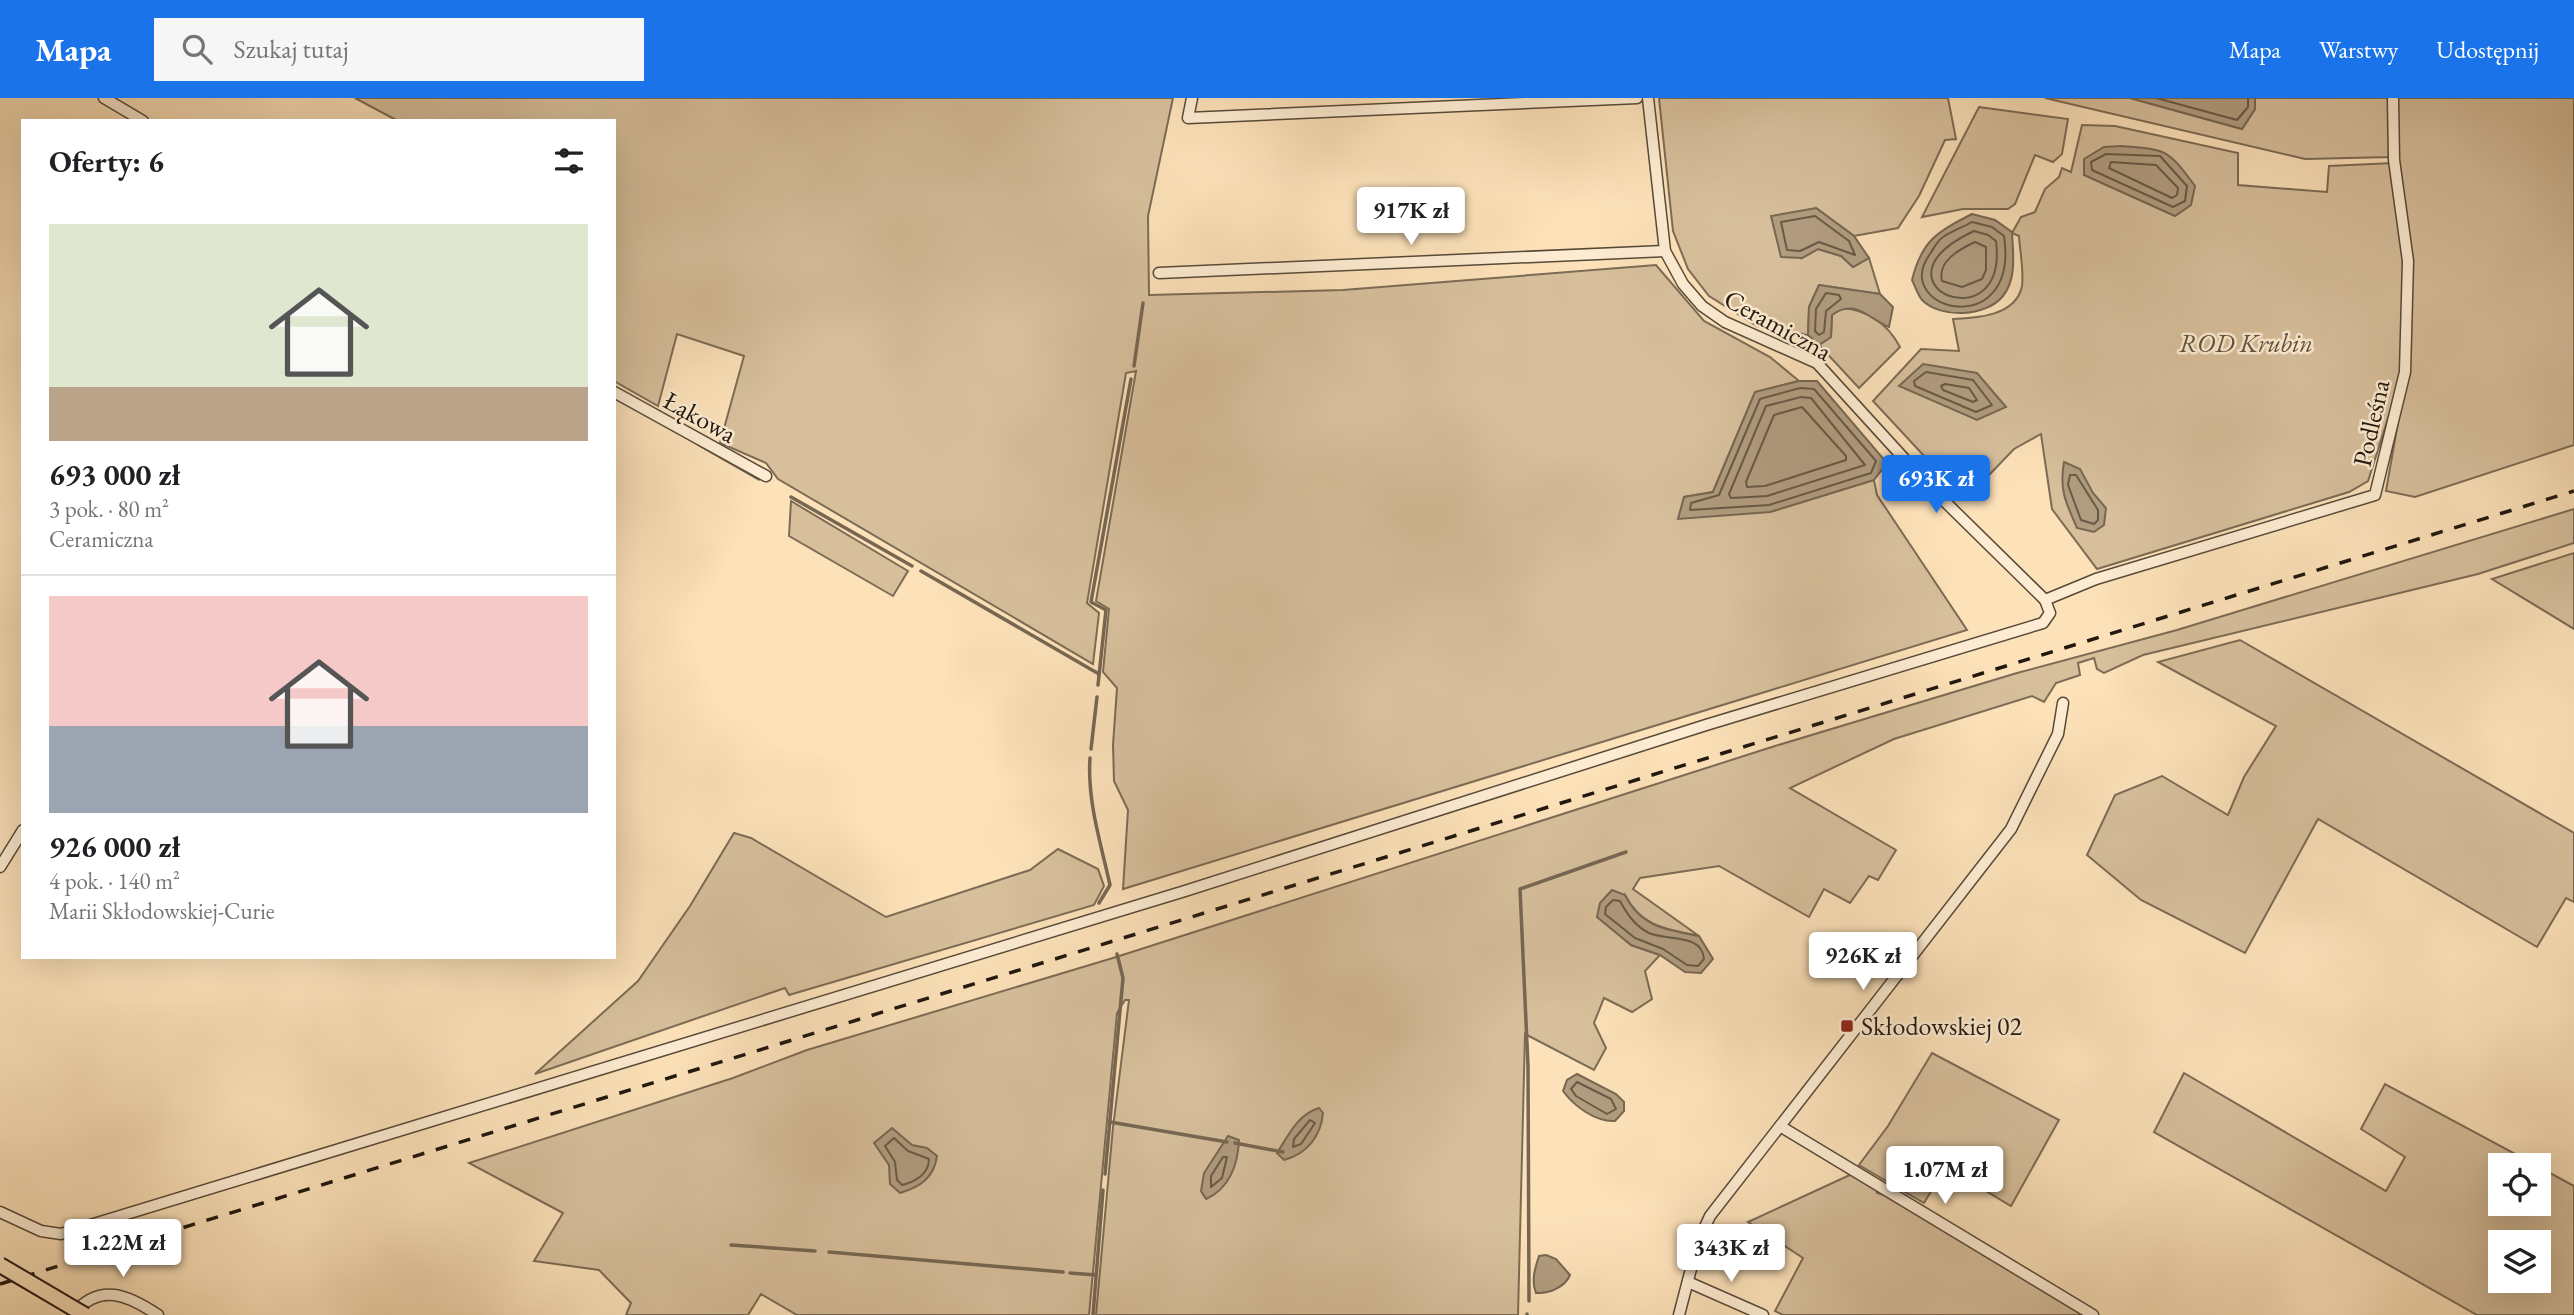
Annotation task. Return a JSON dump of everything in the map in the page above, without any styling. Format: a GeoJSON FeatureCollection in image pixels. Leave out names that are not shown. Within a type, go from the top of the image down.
{"type":"FeatureCollection","features":[{"type":"Feature","properties":{"kind":"main road"},"geometry":{"type":"LineString","coordinates":[[0,1265],[85,1308]]}},
{"type":"Feature","properties":{"kind":"street"},"geometry":{"type":"LineString","coordinates":[[104,98],[140,119]]}},
{"type":"Feature","properties":{"kind":"street"},"geometry":{"type":"LineString","coordinates":[[1192,98],[1188,118],[1637,98]]}},
{"type":"Feature","properties":{"kind":"street","name":"Ceramiczna"},"geometry":{"type":"LineString","coordinates":[[1648,98],[1665,251],[1683,284],[1702,306],[1725,322],[1817,363],[1930,487],[2045,600]]}},
{"type":"Feature","properties":{"kind":"street","name":"Podleśna"},"geometry":{"type":"LineString","coordinates":[[2045,600],[2089,581],[2375,495],[2405,372],[2408,261],[2394,160],[2393,98]]}},
{"type":"Feature","properties":{"kind":"street"},"geometry":{"type":"LineString","coordinates":[[1158,273],[1665,251]]}},
{"type":"Feature","properties":{"kind":"street","name":"Łąkowa"},"geometry":{"type":"LineString","coordinates":[[616,393],[766,477]]}},
{"type":"Feature","properties":{"kind":"street"},"geometry":{"type":"LineString","coordinates":[[0,1212],[41,1231],[61,1234],[1185,891],[1706,725],[2035,627],[2049,616],[2045,600]]}},
{"type":"Feature","properties":{"kind":"street"},"geometry":{"type":"LineString","coordinates":[[1679,1315],[1703,1228],[2011,829],[2058,734],[2063,703]]}},
{"type":"Feature","properties":{"kind":"street"},"geometry":{"type":"LineString","coordinates":[[0,867],[21,833]]}},
{"type":"Feature","properties":{"kind":"street"},"geometry":{"type":"LineString","coordinates":[[1780,1126],[2093,1315]]}},
{"type":"Feature","properties":{"kind":"street"},"geometry":{"type":"LineString","coordinates":[[1688,1282],[1763,1315]]}},
{"type":"Feature","properties":{"kind":"street"},"geometry":{"type":"LineString","coordinates":[[72,1315],[101,1294],[116,1293],[158,1315]]}},
{"type":"Feature","properties":{"kind":"green space"},"geometry":{"type":"Polygon","coordinates":[[[355,98],[1173,98],[1148,216],[1149,295],[1343,290],[1656,265],[1704,321],[1770,357],[1799,381],[1755,392],[1713,492],[1684,497],[1770,512],[1874,480],[1877,495],[1967,630],[1123,889],[1128,810],[1114,781],[1113,745],[1117,688],[1103,672],[1109,609],[1096,601],[1136,371],[1126,373],[1087,603],[1099,613],[1093,664],[778,479],[766,463],[720,443],[744,356],[677,334],[658,406],[616,382],[616,119],[394,119],[355,98]]]}},
{"type":"Feature","properties":{"kind":"green space"},"geometry":{"type":"Polygon","coordinates":[[[1659,98],[1948,98],[1956,139],[1945,140],[1919,196],[1898,228],[1854,236],[1816,208],[1802,258],[1818,249],[1841,256],[1853,267],[1869,258],[1880,294],[1819,285],[1809,307],[1808,335],[1757,326],[1709,296],[1688,269],[1673,231],[1659,98]]]}},
{"type":"Feature","properties":{"kind":"green space"},"geometry":{"type":"Polygon","coordinates":[[[2045,98],[2130,98],[2242,129],[2255,109],[2255,98],[2390,98],[2392,157],[2305,159],[2045,98]]]}},
{"type":"Feature","properties":{"kind":"green space"},"geometry":{"type":"Polygon","coordinates":[[[2397,98],[2574,98],[2574,445],[2415,497],[2386,491],[2407,371],[2410,260],[2398,161],[2397,98]]]}},
{"type":"Feature","properties":{"kind":"green space"},"geometry":{"type":"Polygon","coordinates":[[[1979,107],[2068,119],[2062,154],[2053,162],[2035,155],[2015,204],[2008,209],[1963,209],[1922,217],[1979,107]]]}},
{"type":"Feature","properties":{"kind":"green space","name":"ROD Krubin"},"geometry":{"type":"Polygon","coordinates":[[[2082,125],[2115,126],[2238,153],[2238,185],[2327,192],[2329,166],[2393,163],[2405,261],[2403,371],[2368,481],[2349,492],[2097,569],[2052,509],[2041,434],[2014,449],[1965,500],[1873,401],[1921,349],[1959,351],[1953,319],[1984,316],[2012,304],[2022,286],[2023,274],[2019,236],[2012,233],[2021,217],[2035,212],[2045,189],[2059,177],[2062,168],[2071,172],[2082,125]]]}},
{"type":"Feature","properties":{"kind":"green space"},"geometry":{"type":"Polygon","coordinates":[[[1842,308],[1876,319],[1900,347],[1859,388],[1819,345],[1831,337],[1832,315],[1842,308]]]}},
{"type":"Feature","properties":{"kind":"green space"},"geometry":{"type":"Polygon","coordinates":[[[791,501],[908,571],[893,596],[789,536],[791,501]]]}},
{"type":"Feature","properties":{"kind":"green space"},"geometry":{"type":"Polygon","coordinates":[[[2574,509],[2574,543],[2478,574],[2143,655],[2104,673],[2097,669],[2094,658],[2078,663],[2080,675],[2056,683],[2044,702],[2032,696],[1894,739],[1790,788],[1896,850],[1878,880],[1869,876],[1850,903],[1824,889],[1809,917],[1719,866],[1640,878],[1633,889],[1699,936],[1656,925],[1639,914],[1625,895],[1616,931],[1631,945],[1660,955],[1645,971],[1652,999],[1632,1012],[1604,998],[1594,1023],[1606,1048],[1594,1070],[1525,1034],[1518,1315],[1096,1315],[1113,1127],[1129,1000],[1125,1000],[1117,1013],[1089,1315],[797,1315],[761,1294],[748,1315],[626,1315],[631,1303],[599,1270],[534,1261],[563,1213],[469,1163],[733,1078],[807,1050],[1113,958],[1775,746],[2017,673],[2177,630],[2574,509]]]}},
{"type":"Feature","properties":{"kind":"green space"},"geometry":{"type":"Polygon","coordinates":[[[2574,553],[2574,629],[2492,579],[2574,553]]]}},
{"type":"Feature","properties":{"kind":"green space"},"geometry":{"type":"Polygon","coordinates":[[[2240,640],[2574,833],[2574,902],[2566,898],[2537,947],[2318,819],[2245,953],[2141,900],[2087,855],[2115,795],[2162,776],[2228,815],[2244,777],[2276,726],[2158,662],[2240,640]]]}},
{"type":"Feature","properties":{"kind":"green space"},"geometry":{"type":"Polygon","coordinates":[[[734,833],[751,838],[886,917],[1030,870],[1058,849],[1098,869],[1104,886],[1094,905],[789,995],[785,988],[535,1074],[638,981],[690,906],[734,833]]]}},
{"type":"Feature","properties":{"kind":"green space"},"geometry":{"type":"Polygon","coordinates":[[[1932,1053],[2059,1120],[2011,1206],[1946,1167],[1924,1203],[1859,1165],[1888,1126],[1932,1053]]]}},
{"type":"Feature","properties":{"kind":"green space"},"geometry":{"type":"Polygon","coordinates":[[[2184,1073],[2386,1191],[2405,1157],[2361,1129],[2385,1084],[2514,1153],[2488,1153],[2488,1216],[2551,1216],[2551,1174],[2574,1186],[2574,1315],[2477,1315],[2154,1132],[2184,1073]]]}},
{"type":"Feature","properties":{"kind":"green space"},"geometry":{"type":"Polygon","coordinates":[[[1852,1174],[1876,1189],[1877,1193],[1888,1196],[2083,1315],[1783,1315],[1775,1311],[1803,1258],[1748,1222],[1852,1174]]]}},
{"type":"Feature","properties":{"kind":"water"},"geometry":{"type":"Polygon","coordinates":[[[2130,98],[2255,98],[2255,109],[2242,129],[2130,98]]]}},
{"type":"Feature","properties":{"kind":"water"},"geometry":{"type":"Polygon","coordinates":[[[2104,147],[2157,150],[2171,158],[2195,186],[2191,205],[2175,216],[2084,175],[2084,159],[2104,147]]]}},
{"type":"Feature","properties":{"kind":"water"},"geometry":{"type":"Polygon","coordinates":[[[1816,208],[1854,236],[1869,258],[1853,267],[1841,256],[1818,249],[1802,258],[1781,257],[1771,216],[1816,208]]]}},
{"type":"Feature","properties":{"kind":"water"},"geometry":{"type":"Polygon","coordinates":[[[1972,214],[1995,220],[2012,232],[2013,266],[2010,282],[2003,296],[1986,308],[1975,312],[1951,313],[1930,306],[1922,300],[1912,280],[1926,246],[1940,232],[1972,214]]]}},
{"type":"Feature","properties":{"kind":"water"},"geometry":{"type":"Polygon","coordinates":[[[1819,285],[1880,294],[1893,307],[1889,327],[1855,309],[1840,310],[1832,315],[1831,337],[1819,345],[1808,335],[1809,307],[1819,285]]]}},
{"type":"Feature","properties":{"kind":"water"},"geometry":{"type":"Polygon","coordinates":[[[1923,364],[1977,373],[2006,407],[1977,420],[1899,386],[1923,364]]]}},
{"type":"Feature","properties":{"kind":"water"},"geometry":{"type":"Polygon","coordinates":[[[1799,381],[1817,381],[1887,463],[1874,480],[1770,512],[1678,519],[1684,497],[1713,492],[1755,392],[1799,381]]]}},
{"type":"Feature","properties":{"kind":"water"},"geometry":{"type":"Polygon","coordinates":[[[2064,462],[2080,469],[2093,493],[2106,508],[2104,525],[2094,532],[2077,528],[2064,496],[2064,462]]]}},
{"type":"Feature","properties":{"kind":"water"},"geometry":{"type":"Polygon","coordinates":[[[1612,890],[1625,895],[1639,914],[1656,925],[1699,936],[1713,959],[1701,973],[1685,972],[1660,955],[1631,945],[1597,917],[1600,903],[1612,890]]]}},
{"type":"Feature","properties":{"kind":"water"},"geometry":{"type":"Polygon","coordinates":[[[1577,1074],[1616,1094],[1624,1102],[1624,1111],[1615,1121],[1600,1119],[1586,1112],[1563,1091],[1567,1080],[1577,1074]]]}},
{"type":"Feature","properties":{"kind":"water"},"geometry":{"type":"Polygon","coordinates":[[[1319,1108],[1323,1113],[1316,1136],[1306,1149],[1284,1160],[1277,1153],[1290,1133],[1299,1120],[1319,1108]]]}},
{"type":"Feature","properties":{"kind":"water"},"geometry":{"type":"Polygon","coordinates":[[[892,1128],[912,1145],[927,1148],[937,1156],[933,1170],[925,1180],[900,1193],[890,1184],[889,1165],[874,1143],[892,1128]]]}},
{"type":"Feature","properties":{"kind":"water"},"geometry":{"type":"Polygon","coordinates":[[[1228,1136],[1239,1140],[1234,1167],[1221,1189],[1206,1199],[1201,1191],[1204,1173],[1228,1136]]]}},
{"type":"Feature","properties":{"kind":"water"},"geometry":{"type":"Polygon","coordinates":[[[1546,1255],[1556,1259],[1570,1275],[1556,1289],[1536,1293],[1536,1265],[1539,1256],[1546,1255]]]}},
{"type":"Feature","properties":{"kind":"waterway"},"geometry":{"type":"LineString","coordinates":[[1134,366],[1143,303]]}},
{"type":"Feature","properties":{"kind":"waterway"},"geometry":{"type":"LineString","coordinates":[[1098,685],[1106,610],[1091,602],[1131,379]]}},
{"type":"Feature","properties":{"kind":"waterway"},"geometry":{"type":"LineString","coordinates":[[698,444],[759,479]]}},
{"type":"Feature","properties":{"kind":"waterway"},"geometry":{"type":"LineString","coordinates":[[791,497],[912,566]]}},
{"type":"Feature","properties":{"kind":"waterway"},"geometry":{"type":"LineString","coordinates":[[921,571],[1099,674]]}},
{"type":"Feature","properties":{"kind":"waterway"},"geometry":{"type":"LineString","coordinates":[[1091,749],[1097,697]]}},
{"type":"Feature","properties":{"kind":"waterway"},"geometry":{"type":"LineString","coordinates":[[1090,758],[1093,806],[1110,885],[1099,903]]}},
{"type":"Feature","properties":{"kind":"waterway"},"geometry":{"type":"LineString","coordinates":[[1529,1301],[1528,1066],[1520,889],[1626,852]]}},
{"type":"Feature","properties":{"kind":"waterway"},"geometry":{"type":"LineString","coordinates":[[1105,1174],[1123,978],[1117,954]]}},
{"type":"Feature","properties":{"kind":"waterway"},"geometry":{"type":"LineString","coordinates":[[1110,1122],[1227,1142]]}},
{"type":"Feature","properties":{"kind":"waterway"},"geometry":{"type":"LineString","coordinates":[[1235,1143],[1283,1152]]}},
{"type":"Feature","properties":{"kind":"waterway"},"geometry":{"type":"LineString","coordinates":[[1093,1315],[1103,1190]]}},
{"type":"Feature","properties":{"kind":"waterway"},"geometry":{"type":"LineString","coordinates":[[731,1245],[815,1251]]}},
{"type":"Feature","properties":{"kind":"waterway"},"geometry":{"type":"LineString","coordinates":[[829,1252],[1063,1272]]}},
{"type":"Feature","properties":{"kind":"waterway"},"geometry":{"type":"LineString","coordinates":[[1070,1273],[1096,1275]]}},
{"type":"Feature","properties":{"kind":"railway"},"geometry":{"type":"LineString","coordinates":[[0,1284],[2574,491]]}},
{"type":"Feature","properties":{"kind":"place","name":"Skłodowskiej 02"},"geometry":{"type":"Point","coordinates":[1847,1026]}}]}
